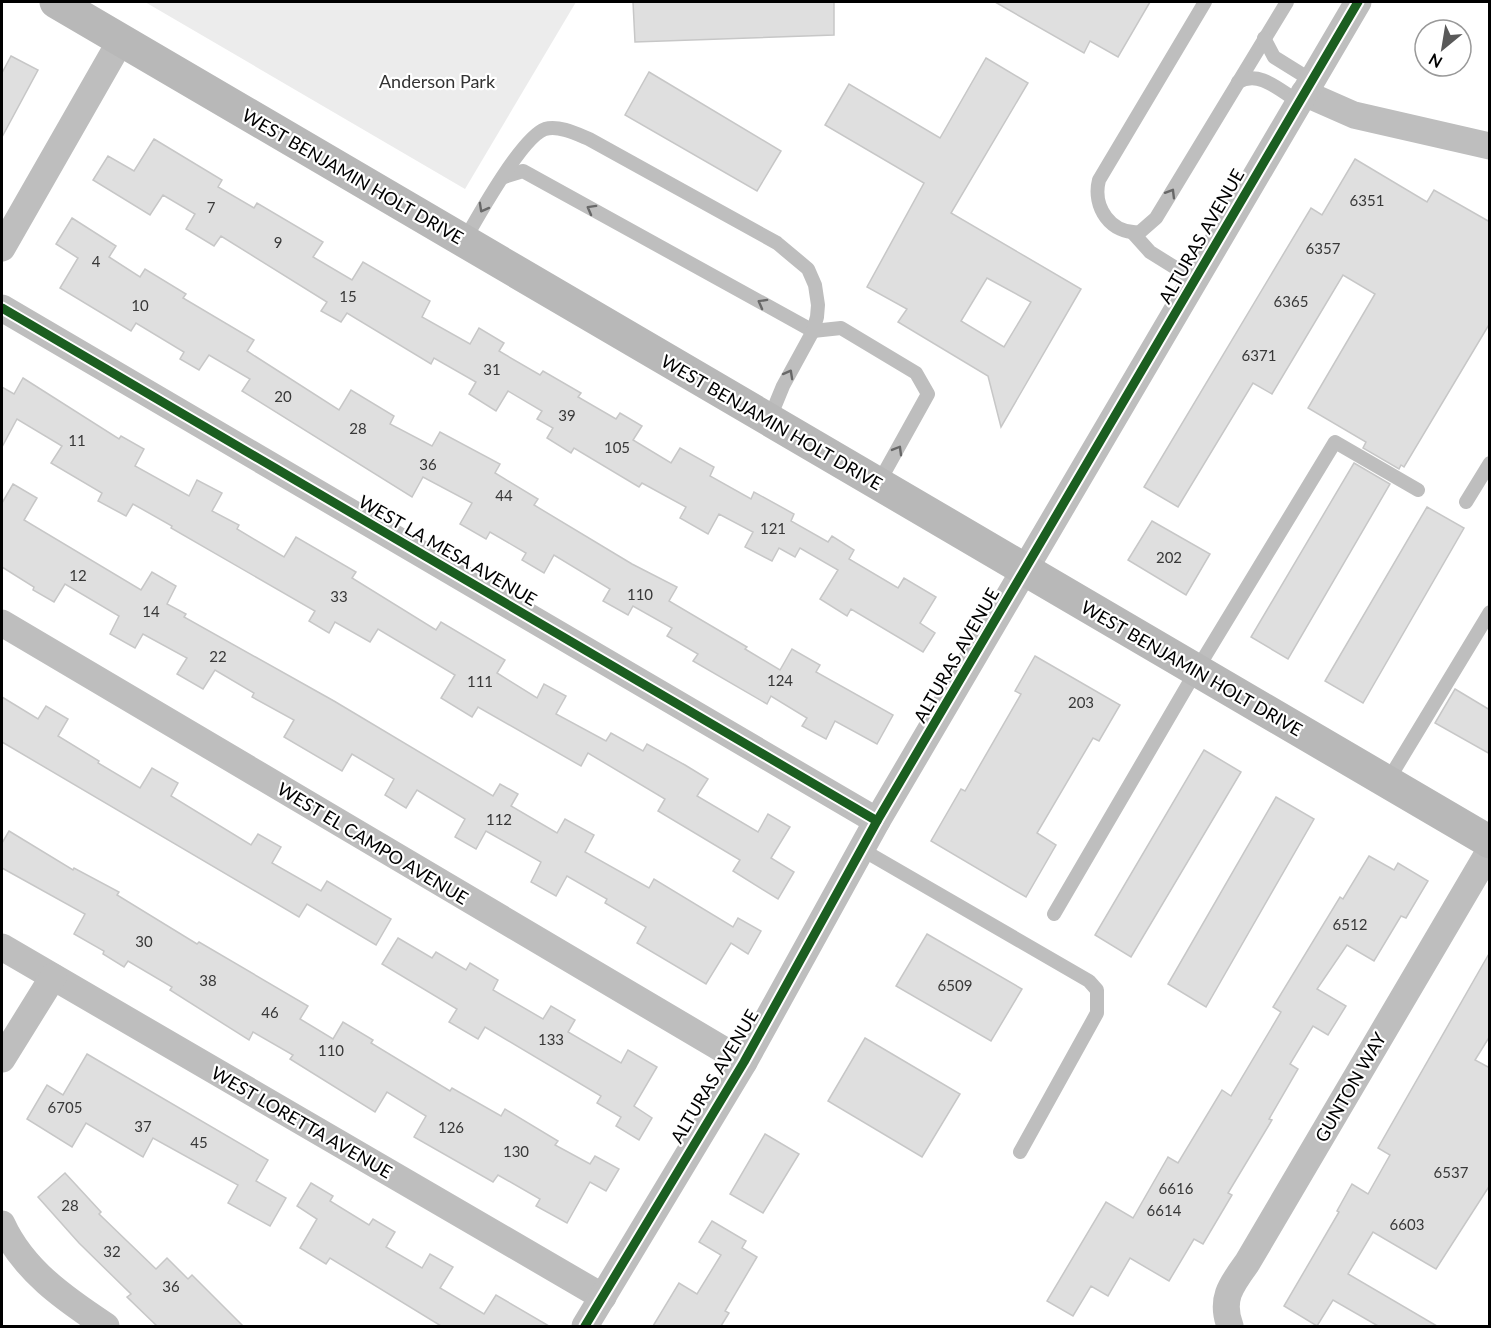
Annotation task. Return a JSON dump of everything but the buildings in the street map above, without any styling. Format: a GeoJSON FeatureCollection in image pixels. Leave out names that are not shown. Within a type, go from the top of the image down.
{"type":"FeatureCollection","features":[{"type":"Feature","properties":{"kind":"main road","name":"WEST BENJAMIN HOLT DRIVE"},"geometry":{"type":"LineString","coordinates":[[56,2],[1490,842]]}},
{"type":"Feature","properties":{"kind":"street","name":"ALTURAS AVENUE"},"geometry":{"type":"LineString","coordinates":[[585,1326],[744,1062],[877,821],[1358,2]]}},
{"type":"Feature","properties":{"kind":"street"},"geometry":{"type":"LineString","coordinates":[[2,248],[121,40]]}},
{"type":"Feature","properties":{"kind":"street"},"geometry":{"type":"LineString","coordinates":[[1305,92],[1354,115],[1490,146]]}},
{"type":"Feature","properties":{"kind":"street","name":"WEST LA MESA AVENUE"},"geometry":{"type":"LineString","coordinates":[[2,308],[877,821]]}},
{"type":"Feature","properties":{"kind":"street","name":"WEST EL CAMPO AVENUE"},"geometry":{"type":"LineString","coordinates":[[2,623],[744,1062]]}},
{"type":"Feature","properties":{"kind":"street","name":"GUNTON WAY"},"geometry":{"type":"LineString","coordinates":[[1230,1326],[1225,1308],[1227,1290],[1247,1263],[1490,850]]}},
{"type":"Feature","properties":{"kind":"street","name":"WEST LORETTA AVENUE"},"geometry":{"type":"LineString","coordinates":[[2,947],[603,1297]]}},
{"type":"Feature","properties":{"kind":"street"},"geometry":{"type":"LineString","coordinates":[[2,1059],[53,977]]}},
{"type":"Feature","properties":{"kind":"street"},"geometry":{"type":"LineString","coordinates":[[2,1224],[19,1252],[44,1281],[68,1302],[106,1326]]}},
{"type":"Feature","properties":{"kind":"lane"},"geometry":{"type":"LineString","coordinates":[[1194,280],[1150,252],[1133,233],[1122,230],[1103,217],[1097,196],[1099,180],[1205,2]]}},
{"type":"Feature","properties":{"kind":"lane"},"geometry":{"type":"LineString","coordinates":[[1133,233],[1148,228],[1156,218],[1287,2]]}},
{"type":"Feature","properties":{"kind":"lane"},"geometry":{"type":"LineString","coordinates":[[1264,38],[1274,57],[1305,92]]}},
{"type":"Feature","properties":{"kind":"lane"},"geometry":{"type":"LineString","coordinates":[[1238,82],[1251,76],[1305,92]]}},
{"type":"Feature","properties":{"kind":"lane"},"geometry":{"type":"LineString","coordinates":[[464,241],[492,193],[527,145],[545,129],[573,132],[791,252],[808,269],[815,285],[818,305],[813,331],[783,386],[769,420]]}},
{"type":"Feature","properties":{"kind":"lane"},"geometry":{"type":"LineString","coordinates":[[504,177],[523,171],[813,331],[841,328],[916,373],[928,394],[878,484]]}},
{"type":"Feature","properties":{"kind":"lane"},"geometry":{"type":"LineString","coordinates":[[1054,914],[1196,671],[1335,442],[1418,490]]}},
{"type":"Feature","properties":{"kind":"lane"},"geometry":{"type":"LineString","coordinates":[[1466,502],[1490,463]]}},
{"type":"Feature","properties":{"kind":"lane"},"geometry":{"type":"LineString","coordinates":[[1388,782],[1490,612]]}},
{"type":"Feature","properties":{"kind":"lane"},"geometry":{"type":"LineString","coordinates":[[861,849],[1089,981],[1097,990],[1097,1013],[1020,1152]]}},
{"type":"Feature","properties":{"kind":"green space","name":"Anderson Park"},"geometry":{"type":"Polygon","coordinates":[[[145,2],[576,2],[465,189],[145,2]]]}},
{"type":"Feature","properties":{"kind":"cycle path"},"geometry":{"type":"LineString","coordinates":[[585,1326],[744,1062],[877,821],[1358,2]]}},
{"type":"Feature","properties":{"kind":"cycle path"},"geometry":{"type":"LineString","coordinates":[[2,308],[877,821]]}}]}
